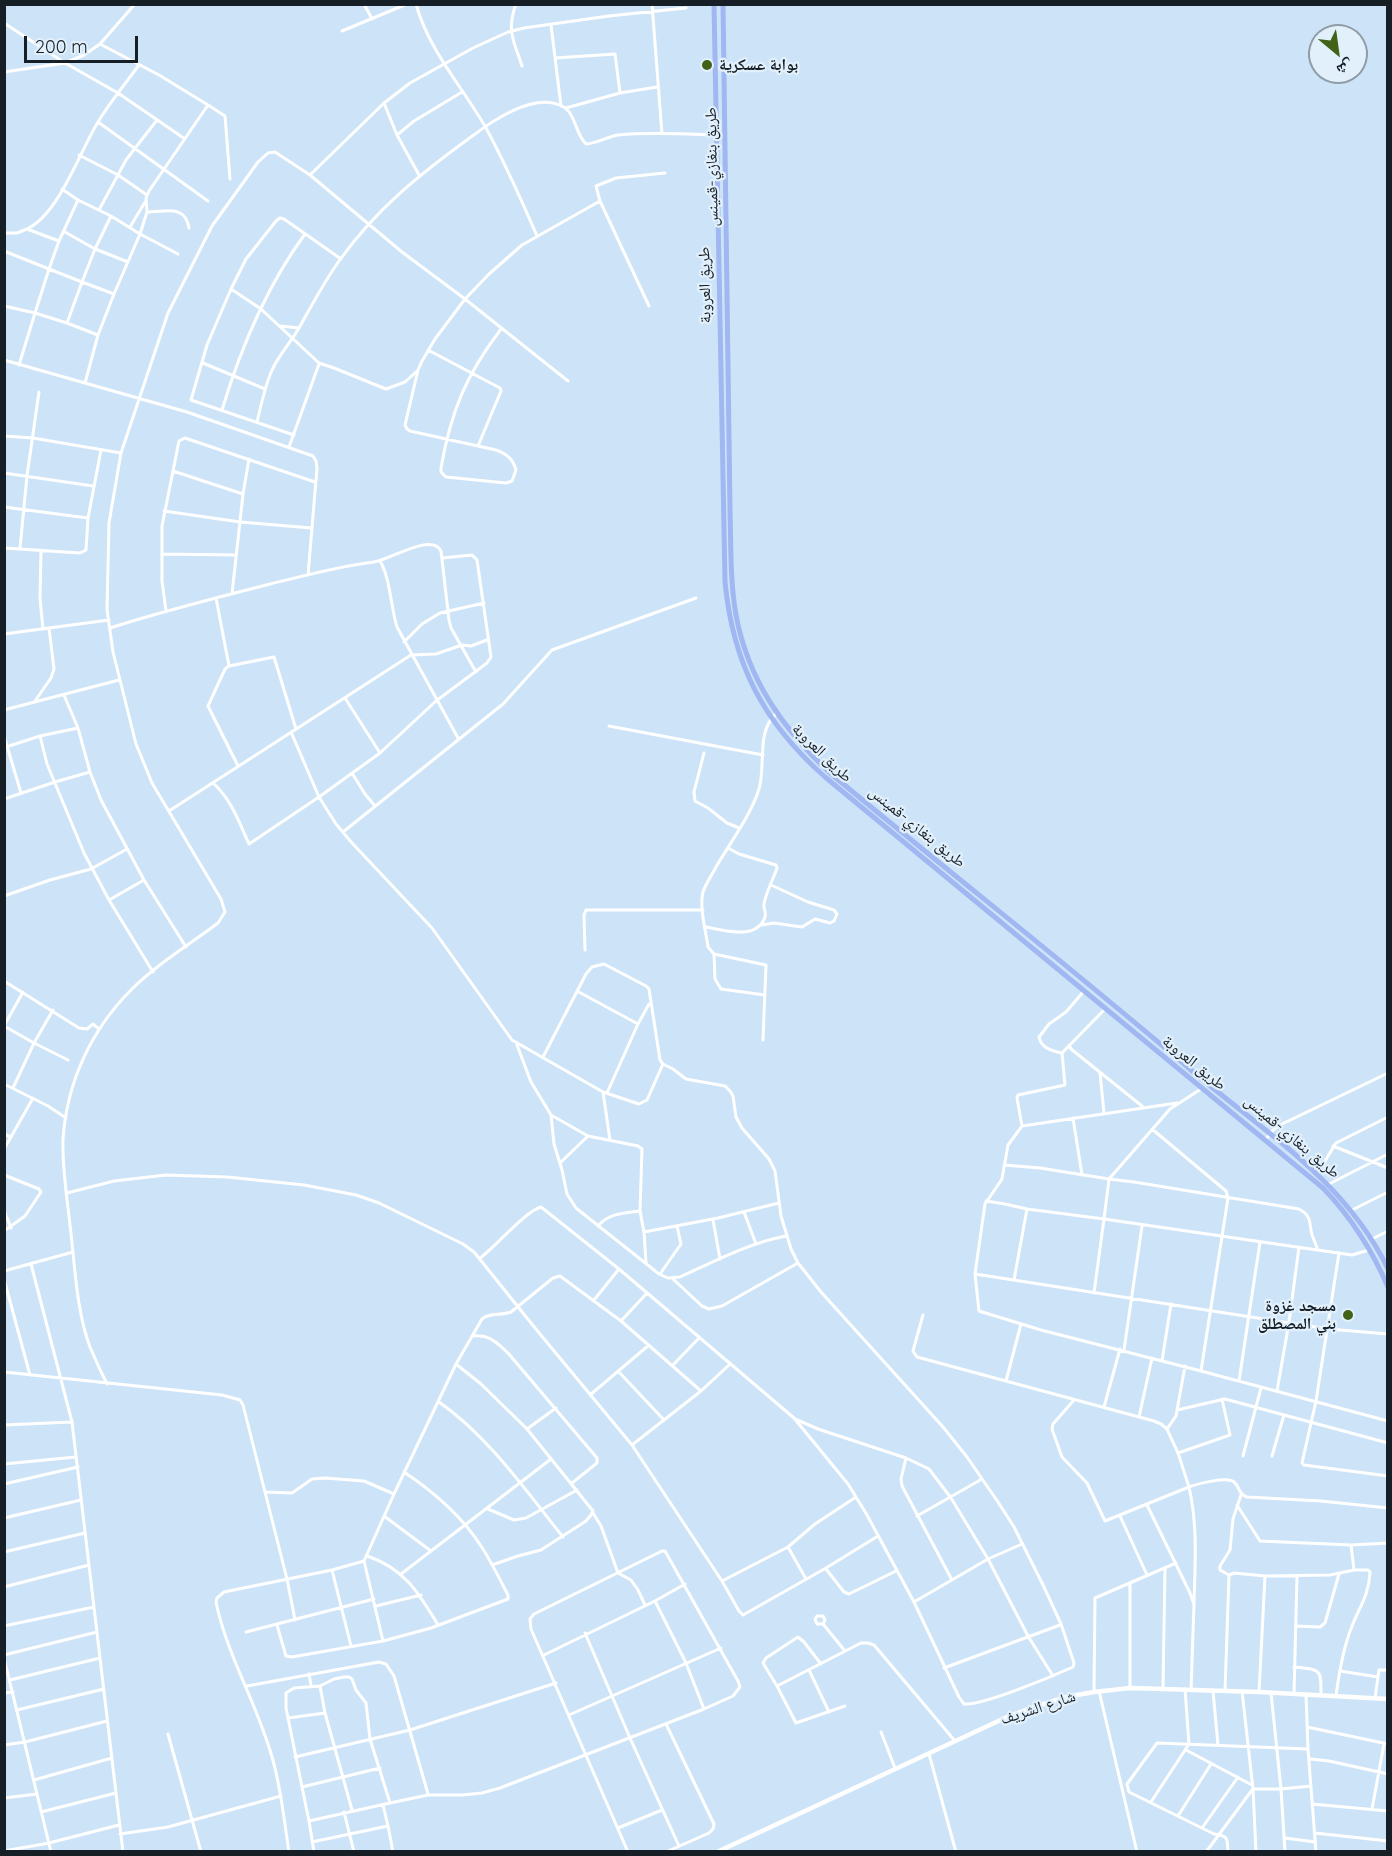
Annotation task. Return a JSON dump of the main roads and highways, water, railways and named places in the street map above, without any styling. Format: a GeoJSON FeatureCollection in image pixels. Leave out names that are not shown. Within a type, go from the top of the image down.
{"type":"FeatureCollection","features":[{"type":"Feature","properties":{"kind":"main road","name":"طريق العروبة"},"geometry":{"type":"LineString","coordinates":[[714,4],[725,582],[731,625],[750,680],[771,719],[802,756],[825,777],[1105,1009],[1268,1137],[1329,1194],[1347,1215],[1370,1250],[1388,1287]]}},
{"type":"Feature","properties":{"kind":"main road","name":"طريق بنغازي-قمينس"},"geometry":{"type":"LineString","coordinates":[[723,4],[733,593],[744,644],[754,672],[776,714],[802,746],[830,773],[1268,1137],[1329,1184],[1352,1210],[1372,1239],[1388,1269]]}},
{"type":"Feature","properties":{"kind":"main road"},"geometry":{"type":"LineString","coordinates":[[715,59],[724,59]]}},
{"type":"Feature","properties":{"kind":"main road","name":"شارع الشريف"},"geometry":{"type":"LineString","coordinates":[[717,1851],[1028,1708],[1066,1697],[1130,1688],[1163,1688],[1388,1699]]}},
{"type":"Feature","properties":{"kind":"place","name":"بوابة عسكرية"},"geometry":{"type":"Point","coordinates":[707,65]}},
{"type":"Feature","properties":{"kind":"place","name":"مسجد غزوة بني المصطلق"},"geometry":{"type":"Point","coordinates":[1348,1315]}}]}
